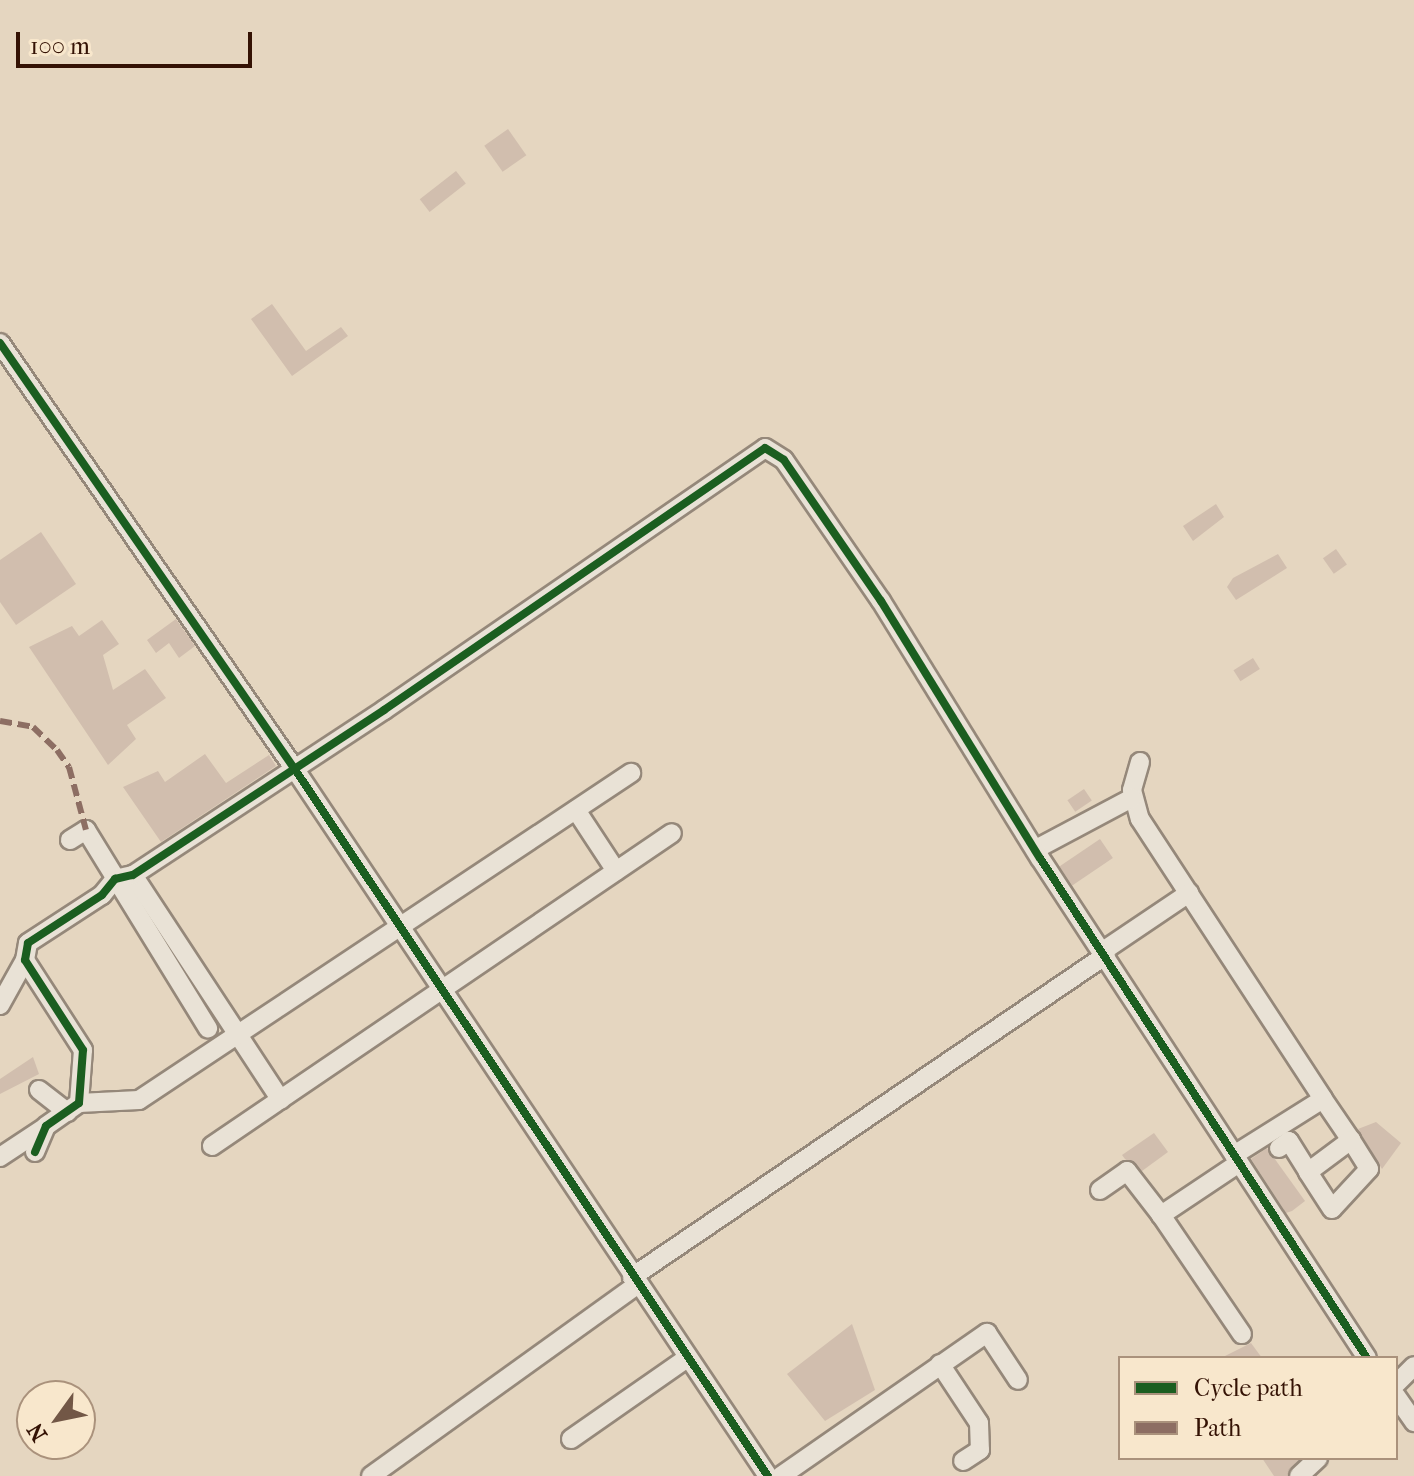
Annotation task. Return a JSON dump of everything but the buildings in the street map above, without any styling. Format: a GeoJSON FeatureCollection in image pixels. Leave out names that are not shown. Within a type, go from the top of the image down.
{"type":"FeatureCollection","features":[{"type":"Feature","properties":{"kind":"street"},"geometry":{"type":"LineString","coordinates":[[0,343],[294,768],[445,991],[634,1281],[768,1476]]}},
{"type":"Feature","properties":{"kind":"street"},"geometry":{"type":"LineString","coordinates":[[0,1005],[25,960],[28,943],[294,768],[765,448],[784,460],[881,601],[1036,849],[1366,1356]]}},
{"type":"Feature","properties":{"kind":"street"},"geometry":{"type":"LineString","coordinates":[[1140,762],[1132,798],[1189,893],[1369,1169],[1332,1209],[1289,1141],[1279,1148]]}},
{"type":"Feature","properties":{"kind":"street"},"geometry":{"type":"LineString","coordinates":[[0,1157],[73,1108],[139,1100],[631,773]]}},
{"type":"Feature","properties":{"kind":"street"},"geometry":{"type":"LineString","coordinates":[[1036,849],[1132,798]]}},
{"type":"Feature","properties":{"kind":"street"},"geometry":{"type":"LineString","coordinates":[[576,810],[616,871]]}},
{"type":"Feature","properties":{"kind":"street"},"geometry":{"type":"LineString","coordinates":[[70,840],[86,830],[124,877],[281,1100]]}},
{"type":"Feature","properties":{"kind":"street"},"geometry":{"type":"LineString","coordinates":[[212,1146],[445,991],[672,833]]}},
{"type":"Feature","properties":{"kind":"street"},"geometry":{"type":"LineString","coordinates":[[124,877],[208,1028]]}},
{"type":"Feature","properties":{"kind":"street"},"geometry":{"type":"LineString","coordinates":[[371,1476],[634,1281],[1189,893]]}},
{"type":"Feature","properties":{"kind":"street"},"geometry":{"type":"LineString","coordinates":[[25,960],[83,1050],[73,1108]]}},
{"type":"Feature","properties":{"kind":"street"},"geometry":{"type":"LineString","coordinates":[[39,1090],[73,1108]]}},
{"type":"Feature","properties":{"kind":"street"},"geometry":{"type":"LineString","coordinates":[[1161,1215],[1323,1099]]}},
{"type":"Feature","properties":{"kind":"street"},"geometry":{"type":"LineString","coordinates":[[35,1152],[46,1126]]}},
{"type":"Feature","properties":{"kind":"street"},"geometry":{"type":"LineString","coordinates":[[1308,1172],[1351,1140]]}},
{"type":"Feature","properties":{"kind":"street"},"geometry":{"type":"LineString","coordinates":[[1100,1190],[1127,1171],[1161,1215],[1242,1334]]}},
{"type":"Feature","properties":{"kind":"street"},"geometry":{"type":"LineString","coordinates":[[781,1476],[987,1333],[1018,1380]]}},
{"type":"Feature","properties":{"kind":"street"},"geometry":{"type":"LineString","coordinates":[[571,1439],[687,1358]]}},
{"type":"Feature","properties":{"kind":"street"},"geometry":{"type":"LineString","coordinates":[[940,1364],[979,1423],[980,1450],[963,1461]]}},
{"type":"Feature","properties":{"kind":"street"},"geometry":{"type":"LineString","coordinates":[[1398,1382],[1414,1366]]}},
{"type":"Feature","properties":{"kind":"street"},"geometry":{"type":"LineString","coordinates":[[1398,1399],[1414,1422]]}},
{"type":"Feature","properties":{"kind":"street"},"geometry":{"type":"LineString","coordinates":[[1299,1476],[1316,1460]]}},
{"type":"Feature","properties":{"kind":"marked path"},"geometry":{"type":"LineString","coordinates":[[0,721],[33,727],[57,750],[69,767],[86,830]]}},
{"type":"Feature","properties":{"kind":"cycle path"},"geometry":{"type":"LineString","coordinates":[[0,343],[294,768],[768,1476]]}},
{"type":"Feature","properties":{"kind":"cycle path"},"geometry":{"type":"LineString","coordinates":[[35,1152],[46,1126],[79,1103],[83,1050],[25,960],[28,943],[102,895],[115,879],[133,875],[384,710],[765,448],[784,460],[881,601],[1040,858],[1366,1356]]}}]}
